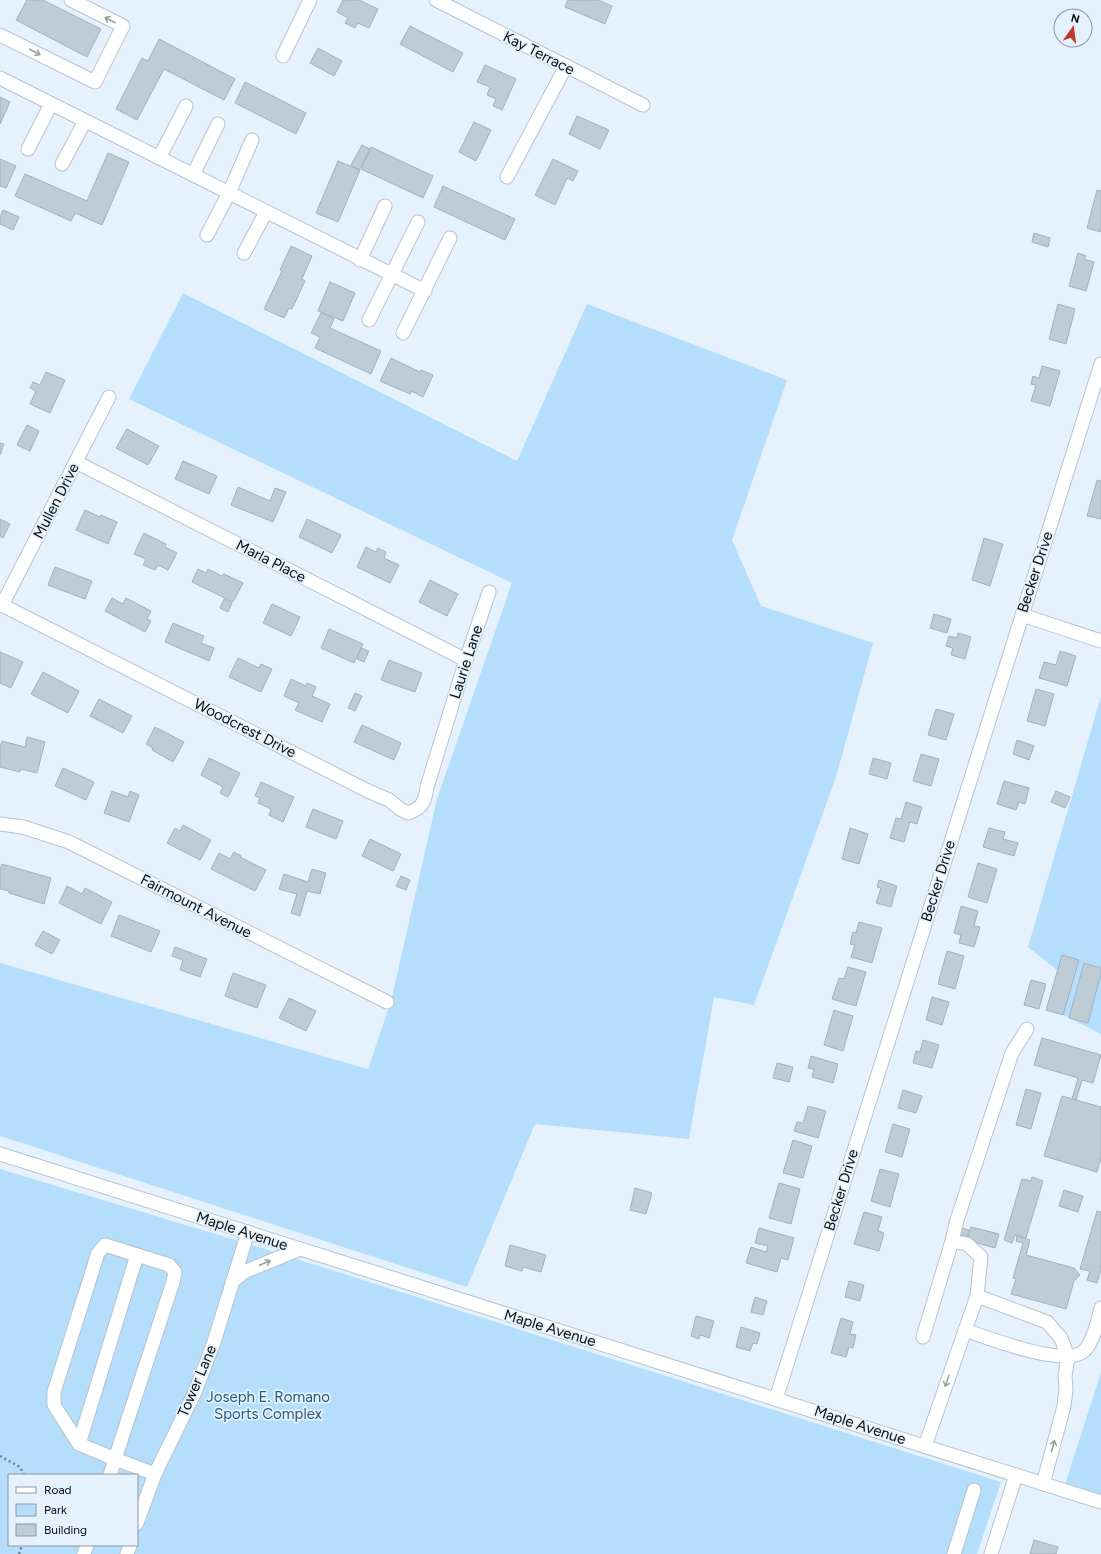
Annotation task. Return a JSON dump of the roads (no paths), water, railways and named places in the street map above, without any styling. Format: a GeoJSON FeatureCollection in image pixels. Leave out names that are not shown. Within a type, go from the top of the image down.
{"type":"FeatureCollection","features":[{"type":"Feature","properties":{"kind":"street"},"geometry":{"type":"LineString","coordinates":[[0,35],[94,82],[123,26],[71,0]]}},
{"type":"Feature","properties":{"kind":"street"},"geometry":{"type":"LineString","coordinates":[[282,56],[310,0]]}},
{"type":"Feature","properties":{"kind":"street","name":"Kay Terrace"},"geometry":{"type":"LineString","coordinates":[[436,0],[643,105]]}},
{"type":"Feature","properties":{"kind":"street"},"geometry":{"type":"LineString","coordinates":[[508,177],[566,66]]}},
{"type":"Feature","properties":{"kind":"street"},"geometry":{"type":"LineString","coordinates":[[0,78],[360,260],[425,291]]}},
{"type":"Feature","properties":{"kind":"street"},"geometry":{"type":"LineString","coordinates":[[28,149],[50,104]]}},
{"type":"Feature","properties":{"kind":"street"},"geometry":{"type":"LineString","coordinates":[[159,158],[186,106]]}},
{"type":"Feature","properties":{"kind":"street"},"geometry":{"type":"LineString","coordinates":[[62,164],[85,121]]}},
{"type":"Feature","properties":{"kind":"street"},"geometry":{"type":"LineString","coordinates":[[193,175],[218,124]]}},
{"type":"Feature","properties":{"kind":"street"},"geometry":{"type":"LineString","coordinates":[[207,235],[229,193],[252,140]]}},
{"type":"Feature","properties":{"kind":"street"},"geometry":{"type":"LineString","coordinates":[[360,260],[385,206]]}},
{"type":"Feature","properties":{"kind":"street"},"geometry":{"type":"LineString","coordinates":[[244,253],[266,212]]}},
{"type":"Feature","properties":{"kind":"street"},"geometry":{"type":"LineString","coordinates":[[369,320],[418,222]]}},
{"type":"Feature","properties":{"kind":"street"},"geometry":{"type":"LineString","coordinates":[[403,333],[450,238]]}},
{"type":"Feature","properties":{"kind":"street","name":"Becker Drive"},"geometry":{"type":"LineString","coordinates":[[776,1399],[1101,364]]}},
{"type":"Feature","properties":{"kind":"street","name":"Mullen Drive"},"geometry":{"type":"LineString","coordinates":[[1,605],[109,398]]}},
{"type":"Feature","properties":{"kind":"street","name":"Marla Place"},"geometry":{"type":"LineString","coordinates":[[76,462],[466,660]]}},
{"type":"Feature","properties":{"kind":"street","name":"Laurie Lane"},"geometry":{"type":"LineString","coordinates":[[444,732],[489,592]]}},
{"type":"Feature","properties":{"kind":"street","name":"Woodcrest Drive"},"geometry":{"type":"LineString","coordinates":[[1,605],[389,800],[400,809],[408,813],[421,806],[444,732]]}},
{"type":"Feature","properties":{"kind":"street"},"geometry":{"type":"LineString","coordinates":[[1022,615],[1101,641]]}},
{"type":"Feature","properties":{"kind":"street","name":"Fairmount Avenue"},"geometry":{"type":"LineString","coordinates":[[0,824],[23,827],[69,842],[387,1002]]}},
{"type":"Feature","properties":{"kind":"street"},"geometry":{"type":"LineString","coordinates":[[923,1337],[957,1220],[1012,1053],[1027,1029]]}},
{"type":"Feature","properties":{"kind":"street","name":"Maple Avenue"},"geometry":{"type":"LineString","coordinates":[[0,1154],[1101,1502]]}},
{"type":"Feature","properties":{"kind":"street","name":"Tower Lane"},"geometry":{"type":"LineString","coordinates":[[138,1520],[155,1474],[195,1392],[214,1342],[248,1232]]}},
{"type":"Feature","properties":{"kind":"street"},"geometry":{"type":"LineString","coordinates":[[925,1446],[977,1296],[981,1257],[967,1244],[952,1241]]}},
{"type":"Feature","properties":{"kind":"street"},"geometry":{"type":"LineString","coordinates":[[110,1474],[115,1459],[173,1282],[175,1272],[169,1265],[105,1245],[98,1253],[54,1392],[54,1405],[79,1444],[115,1459],[155,1474]]}},
{"type":"Feature","properties":{"kind":"street"},"geometry":{"type":"LineString","coordinates":[[232,1282],[244,1272],[300,1249]]}},
{"type":"Feature","properties":{"kind":"street"},"geometry":{"type":"LineString","coordinates":[[79,1444],[137,1255]]}},
{"type":"Feature","properties":{"kind":"street"},"geometry":{"type":"LineString","coordinates":[[977,1296],[1047,1322],[1061,1338],[1068,1357],[1065,1376],[1066,1390],[1064,1406],[1043,1484]]}},
{"type":"Feature","properties":{"kind":"street"},"geometry":{"type":"LineString","coordinates":[[965,1330],[1049,1356],[1068,1357],[1084,1352],[1090,1344],[1101,1308]]}},
{"type":"Feature","properties":{"kind":"street"},"geometry":{"type":"LineString","coordinates":[[991,1554],[1016,1475]]}},
{"type":"Feature","properties":{"kind":"street"},"geometry":{"type":"LineString","coordinates":[[954,1554],[974,1490]]}},
{"type":"Feature","properties":{"kind":"park label","name":"Joseph E. Romano Sports Complex"},"geometry":{"type":"Point","coordinates":[268,1406]}}]}
